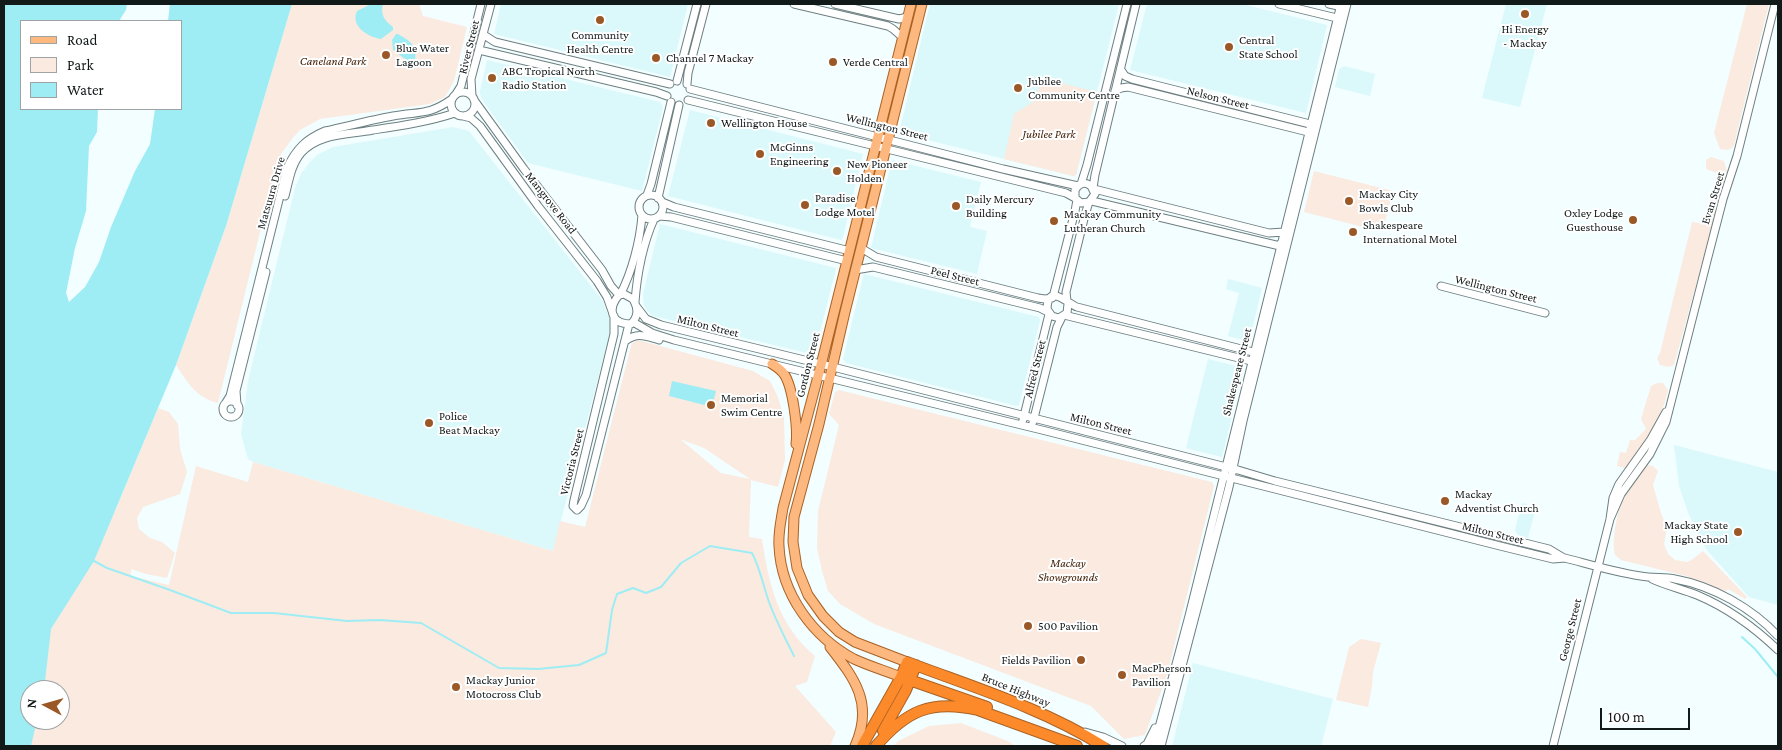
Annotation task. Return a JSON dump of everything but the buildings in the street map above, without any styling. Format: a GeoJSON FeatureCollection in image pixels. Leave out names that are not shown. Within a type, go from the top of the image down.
{"type":"FeatureCollection","features":[{"type":"Feature","properties":{"kind":"highway"},"geometry":{"type":"LineString","coordinates":[[862,746],[906,678],[911,663]]}},
{"type":"Feature","properties":{"kind":"highway","name":"Bruce Highway"},"geometry":{"type":"LineString","coordinates":[[911,663],[1022,705],[1077,730],[1102,746]]}},
{"type":"Feature","properties":{"kind":"highway"},"geometry":{"type":"LineString","coordinates":[[875,746],[906,690],[906,678]]}},
{"type":"Feature","properties":{"kind":"highway","name":"Bruce Highway"},"geometry":{"type":"LineString","coordinates":[[906,678],[1054,731],[1078,746]]}},
{"type":"Feature","properties":{"kind":"highway"},"geometry":{"type":"LineString","coordinates":[[875,746],[890,729],[908,716],[933,707],[948,706],[961,706],[978,710],[1078,746]]}},
{"type":"Feature","properties":{"kind":"main road","name":"Gordon Street"},"geometry":{"type":"LineString","coordinates":[[911,4],[878,136],[880,148],[861,248],[833,367],[794,517],[793,542],[797,568],[808,595],[823,616],[839,632],[855,642],[911,663]]}},
{"type":"Feature","properties":{"kind":"main road","name":"Gordon Street"},"geometry":{"type":"LineString","coordinates":[[906,678],[856,660],[836,648],[819,633],[803,614],[789,592],[781,564],[779,529],[847,261],[880,148],[887,139],[922,4]]}},
{"type":"Feature","properties":{"kind":"main road"},"geometry":{"type":"LineString","coordinates":[[847,261],[855,254],[859,238],[864,234]]}},
{"type":"Feature","properties":{"kind":"main road"},"geometry":{"type":"LineString","coordinates":[[772,364],[781,370],[787,381],[798,431],[790,482]]}},
{"type":"Feature","properties":{"kind":"main road"},"geometry":{"type":"LineString","coordinates":[[819,633],[851,674],[858,688],[862,703],[862,717],[861,731],[855,746]]}},
{"type":"Feature","properties":{"kind":"street","name":"River Street"},"geometry":{"type":"LineString","coordinates":[[454,96],[461,86],[481,4]]}},
{"type":"Feature","properties":{"kind":"street","name":"River Street"},"geometry":{"type":"LineString","coordinates":[[473,98],[471,79],[492,4]]}},
{"type":"Feature","properties":{"kind":"street"},"geometry":{"type":"LineString","coordinates":[[697,4],[674,82],[667,90],[669,99],[651,184],[647,196],[639,203],[639,210],[647,219],[671,217],[847,261]]}},
{"type":"Feature","properties":{"kind":"street"},"geometry":{"type":"LineString","coordinates":[[642,215],[640,232],[628,276],[620,295],[614,302],[613,314],[618,321],[631,323],[638,313],[636,304],[638,280],[650,229],[662,209],[660,200],[679,105],[688,100],[688,74],[706,4]]}},
{"type":"Feature","properties":{"kind":"street"},"geometry":{"type":"LineString","coordinates":[[794,4],[888,26],[902,37]]}},
{"type":"Feature","properties":{"kind":"street"},"geometry":{"type":"LineString","coordinates":[[835,4],[899,19],[908,17]]}},
{"type":"Feature","properties":{"kind":"street"},"geometry":{"type":"LineString","coordinates":[[1127,4],[1087,165],[1075,190],[1075,211],[1053,297],[1048,302],[1049,313],[1056,318],[1063,316],[1251,361]]}},
{"type":"Feature","properties":{"kind":"street"},"geometry":{"type":"LineString","coordinates":[[1063,316],[1068,310],[1066,292],[1090,202],[1095,194],[1093,188],[1094,175],[1136,4]]}},
{"type":"Feature","properties":{"kind":"street"},"geometry":{"type":"LineString","coordinates":[[1279,4],[1340,19]]}},
{"type":"Feature","properties":{"kind":"street"},"geometry":{"type":"LineString","coordinates":[[1322,14],[1325,4]]}},
{"type":"Feature","properties":{"kind":"street"},"geometry":{"type":"LineString","coordinates":[[1329,4],[1343,5]]}},
{"type":"Feature","properties":{"kind":"street","name":"Evan Street"},"geometry":{"type":"LineString","coordinates":[[1647,452],[1672,399],[1723,199],[1737,156],[1775,4]]}},
{"type":"Feature","properties":{"kind":"street","name":"Shakespeare Street"},"geometry":{"type":"LineString","coordinates":[[1162,744],[1227,477],[1253,352],[1280,246],[1294,204],[1343,5]]}},
{"type":"Feature","properties":{"kind":"street"},"geometry":{"type":"LineString","coordinates":[[888,26],[893,24],[890,17]]}},
{"type":"Feature","properties":{"kind":"street"},"geometry":{"type":"LineString","coordinates":[[484,36],[495,42],[688,86]]}},
{"type":"Feature","properties":{"kind":"street"},"geometry":{"type":"LineString","coordinates":[[479,50],[656,92],[679,105]]}},
{"type":"Feature","properties":{"kind":"street","name":"Nelson Street"},"geometry":{"type":"LineString","coordinates":[[1121,70],[1125,76],[1132,79],[1314,125]]}},
{"type":"Feature","properties":{"kind":"street","name":"Wellington Street"},"geometry":{"type":"LineString","coordinates":[[688,86],[1002,169],[1079,185]]}},
{"type":"Feature","properties":{"kind":"street","name":"Nelson Street"},"geometry":{"type":"LineString","coordinates":[[1115,91],[1128,87],[1312,133]]}},
{"type":"Feature","properties":{"kind":"street"},"geometry":{"type":"LineString","coordinates":[[466,92],[473,98],[473,111],[463,116],[455,113],[451,106],[454,96],[466,92]]}},
{"type":"Feature","properties":{"kind":"street","name":"Matsuura Drive"},"geometry":{"type":"LineString","coordinates":[[225,404],[230,396],[287,168],[298,148],[314,135],[325,131],[396,115],[428,111],[440,107],[454,96]]}},
{"type":"Feature","properties":{"kind":"street","name":"Mangrove Road"},"geometry":{"type":"LineString","coordinates":[[473,98],[524,169],[602,270],[610,285],[620,295]]}},
{"type":"Feature","properties":{"kind":"street","name":"Wellington Street"},"geometry":{"type":"LineString","coordinates":[[688,100],[1066,194],[1076,199]]}},
{"type":"Feature","properties":{"kind":"street","name":"Matsuura Drive"},"geometry":{"type":"LineString","coordinates":[[237,405],[236,391],[294,163],[310,146],[327,138],[430,120],[455,113]]}},
{"type":"Feature","properties":{"kind":"street","name":"Mangrove Road"},"geometry":{"type":"LineString","coordinates":[[463,116],[471,118],[480,126],[538,206],[597,281],[607,297],[613,314]]}},
{"type":"Feature","properties":{"kind":"street"},"geometry":{"type":"LineString","coordinates":[[1295,129],[1297,121]]}},
{"type":"Feature","properties":{"kind":"street"},"geometry":{"type":"LineString","coordinates":[[1079,185],[1086,183],[1093,188],[1269,234],[1284,232]]}},
{"type":"Feature","properties":{"kind":"street"},"geometry":{"type":"LineString","coordinates":[[647,196],[653,195],[674,207],[850,251]]}},
{"type":"Feature","properties":{"kind":"street"},"geometry":{"type":"LineString","coordinates":[[1076,199],[1081,203],[1090,202],[1280,246],[1293,224]]}},
{"type":"Feature","properties":{"kind":"street","name":"Shakespeare Street"},"geometry":{"type":"LineString","coordinates":[[1229,468],[1293,224],[1294,204]]}},
{"type":"Feature","properties":{"kind":"street"},"geometry":{"type":"LineString","coordinates":[[1267,243],[1269,234]]}},
{"type":"Feature","properties":{"kind":"street"},"geometry":{"type":"LineString","coordinates":[[1277,258],[1288,244]]}},
{"type":"Feature","properties":{"kind":"street","name":"Peel Street"},"geometry":{"type":"LineString","coordinates":[[861,248],[876,257],[918,268],[1038,298],[1053,297]]}},
{"type":"Feature","properties":{"kind":"street","name":"Peel Street"},"geometry":{"type":"LineString","coordinates":[[855,270],[873,267],[1040,308],[1049,313]]}},
{"type":"Feature","properties":{"kind":"street"},"geometry":{"type":"LineString","coordinates":[[916,278],[918,268]]}},
{"type":"Feature","properties":{"kind":"street"},"geometry":{"type":"LineString","coordinates":[[960,288],[962,279]]}},
{"type":"Feature","properties":{"kind":"street","name":"Wellington Street"},"geometry":{"type":"LineString","coordinates":[[1441,286],[1545,313]]}},
{"type":"Feature","properties":{"kind":"street"},"geometry":{"type":"LineString","coordinates":[[620,295],[628,296],[636,304]]}},
{"type":"Feature","properties":{"kind":"street"},"geometry":{"type":"LineString","coordinates":[[1053,297],[1062,297],[1068,302],[1253,352]]}},
{"type":"Feature","properties":{"kind":"street","name":"Milton Street"},"geometry":{"type":"LineString","coordinates":[[636,304],[646,319],[652,323],[833,367],[1548,549],[1565,558],[1648,577],[1674,579],[1701,587],[1730,600],[1754,615],[1778,636]]}},
{"type":"Feature","properties":{"kind":"street","name":"Alfred Street"},"geometry":{"type":"LineString","coordinates":[[1022,426],[1049,313]]}},
{"type":"Feature","properties":{"kind":"street","name":"Victoria Street"},"geometry":{"type":"LineString","coordinates":[[613,314],[614,334],[574,500],[573,506],[577,510],[586,495],[624,341],[631,323]]}},
{"type":"Feature","properties":{"kind":"street","name":"Alfred Street"},"geometry":{"type":"LineString","coordinates":[[1032,428],[1057,327],[1063,316]]}},
{"type":"Feature","properties":{"kind":"street","name":"Milton Street"},"geometry":{"type":"LineString","coordinates":[[631,323],[655,335],[1421,527],[1553,559],[1565,558]]}},
{"type":"Feature","properties":{"kind":"street"},"geometry":{"type":"LineString","coordinates":[[624,341],[637,335],[666,342],[684,342]]}},
{"type":"Feature","properties":{"kind":"street"},"geometry":{"type":"LineString","coordinates":[[1239,358],[1241,349]]}},
{"type":"Feature","properties":{"kind":"street"},"geometry":{"type":"LineString","coordinates":[[230,402],[237,405],[237,413],[234,417],[230,417],[224,412],[223,407],[225,404],[230,402]]}},
{"type":"Feature","properties":{"kind":"street","name":"George Street"},"geometry":{"type":"LineString","coordinates":[[1553,746],[1610,519],[1613,500],[1629,468],[1647,452]]}},
{"type":"Feature","properties":{"kind":"street","name":"Shakespeare Street"},"geometry":{"type":"LineString","coordinates":[[1154,746],[1227,477]]}},
{"type":"Feature","properties":{"kind":"street"},"geometry":{"type":"LineString","coordinates":[[1421,527],[1423,518]]}},
{"type":"Feature","properties":{"kind":"street"},"geometry":{"type":"LineString","coordinates":[[1500,546],[1502,538]]}},
{"type":"Feature","properties":{"kind":"street","name":"Milton Street"},"geometry":{"type":"LineString","coordinates":[[1648,577],[1714,603],[1748,624],[1778,650]]}},
{"type":"Feature","properties":{"kind":"street"},"geometry":{"type":"LineString","coordinates":[[1144,746],[1148,744],[1152,735],[1169,688]]}},
{"type":"Feature","properties":{"kind":"street"},"geometry":{"type":"LineString","coordinates":[[1077,730],[1103,737],[1122,746]]}},
{"type":"Feature","properties":{"kind":"shaded area"},"geometry":{"type":"Polygon","coordinates":[[[501,4],[688,4],[670,77],[494,34],[501,4]]]}},
{"type":"Feature","properties":{"kind":"shaded area"},"geometry":{"type":"Polygon","coordinates":[[[930,4],[1119,4],[1076,175],[1073,176],[899,133],[930,4]]]}},
{"type":"Feature","properties":{"kind":"shaded area","name":"Central State School"},"geometry":{"type":"Polygon","coordinates":[[[1147,4],[1242,4],[1327,25],[1306,113],[1130,70],[1147,4]]]}},
{"type":"Feature","properties":{"kind":"shaded area"},"geometry":{"type":"Polygon","coordinates":[[[1506,4],[1547,4],[1520,107],[1482,98],[1506,4]]]}},
{"type":"Feature","properties":{"kind":"shaded area"},"geometry":{"type":"Polygon","coordinates":[[[487,60],[660,102],[663,107],[642,191],[528,163],[481,98],[480,91],[487,60]]]}},
{"type":"Feature","properties":{"kind":"shaded area"},"geometry":{"type":"Polygon","coordinates":[[[1344,66],[1375,74],[1370,96],[1335,87],[1339,69],[1344,66]]]}},
{"type":"Feature","properties":{"kind":"shaded area"},"geometry":{"type":"Polygon","coordinates":[[[690,110],[863,154],[841,240],[668,196],[690,110]]]}},
{"type":"Feature","properties":{"kind":"shaded area"},"geometry":{"type":"Polygon","coordinates":[[[453,127],[469,131],[602,300],[612,325],[553,551],[253,462],[248,459],[241,434],[248,381],[295,188],[301,174],[317,155],[333,147],[453,127]]]}},
{"type":"Feature","properties":{"kind":"shaded area"},"geometry":{"type":"Polygon","coordinates":[[[892,160],[981,182],[970,227],[987,231],[977,274],[871,248],[892,160]]]}},
{"type":"Feature","properties":{"kind":"shaded area"},"geometry":{"type":"Polygon","coordinates":[[[660,224],[836,268],[815,352],[811,354],[653,316],[648,312],[644,306],[643,294],[660,224]]]}},
{"type":"Feature","properties":{"kind":"shaded area"},"geometry":{"type":"Polygon","coordinates":[[[864,274],[1039,317],[1040,320],[1019,405],[846,363],[843,359],[864,274]]]}},
{"type":"Feature","properties":{"kind":"shaded area"},"geometry":{"type":"Polygon","coordinates":[[[1228,279],[1262,288],[1250,338],[1247,341],[1228,336],[1239,293],[1226,289],[1228,279]]]}},
{"type":"Feature","properties":{"kind":"shaded area"},"geometry":{"type":"Polygon","coordinates":[[[1208,359],[1240,367],[1243,371],[1222,457],[1186,448],[1208,359]]]}},
{"type":"Feature","properties":{"kind":"shaded area","name":"Mackay State High School"},"geometry":{"type":"Polygon","coordinates":[[[1674,445],[1778,472],[1778,605],[1749,597],[1706,549],[1689,515],[1679,486],[1674,445]]]}},
{"type":"Feature","properties":{"kind":"shaded area"},"geometry":{"type":"Polygon","coordinates":[[[1522,503],[1536,507],[1528,538],[1518,535],[1515,530],[1522,503]]]}},
{"type":"Feature","properties":{"kind":"shaded area"},"geometry":{"type":"Polygon","coordinates":[[[1193,663],[1333,699],[1321,746],[1172,746],[1193,663]]]}},
{"type":"Feature","properties":{"kind":"green space","name":"Caneland Park"},"geometry":{"type":"Polygon","coordinates":[[[292,4],[419,4],[423,16],[467,27],[454,81],[445,97],[430,104],[320,119],[300,130],[281,154],[276,167],[218,403],[198,393],[188,383],[176,365],[226,226],[292,4]]]}},
{"type":"Feature","properties":{"kind":"green space"},"geometry":{"type":"Polygon","coordinates":[[[1747,4],[1769,4],[1734,145],[1726,150],[1720,149],[1714,133],[1747,4]]]}},
{"type":"Feature","properties":{"kind":"green space","name":"Jubilee Park"},"geometry":{"type":"Polygon","coordinates":[[[1041,78],[1097,92],[1076,175],[1073,176],[1004,159],[1014,114],[1036,100],[1041,78]]]}},
{"type":"Feature","properties":{"kind":"green space"},"geometry":{"type":"Polygon","coordinates":[[[1711,157],[1724,161],[1727,172],[1674,365],[1669,367],[1660,365],[1657,358],[1660,353],[1692,222],[1704,224],[1717,173],[1706,169],[1706,160],[1711,157]]]}},
{"type":"Feature","properties":{"kind":"green space","name":"Mackay City Bowls Club"},"geometry":{"type":"Polygon","coordinates":[[[1314,171],[1393,191],[1384,226],[1377,224],[1375,230],[1304,212],[1314,171]]]}},
{"type":"Feature","properties":{"kind":"green space"},"geometry":{"type":"Polygon","coordinates":[[[638,340],[753,371],[770,381],[784,416],[785,460],[778,487],[751,480],[749,537],[762,539],[768,572],[777,603],[792,631],[815,656],[807,682],[795,686],[836,732],[830,746],[15,746],[20,725],[20,730],[70,730],[70,680],[31,680],[37,655],[115,511],[158,408],[169,412],[178,424],[180,449],[187,472],[180,494],[143,507],[137,518],[139,529],[150,538],[162,542],[175,553],[167,578],[131,569],[131,576],[169,585],[196,466],[248,482],[253,462],[553,551],[560,521],[585,527],[632,343],[638,340]],[[680,439],[721,473],[750,479],[704,448],[680,439]]]}},
{"type":"Feature","properties":{"kind":"green space"},"geometry":{"type":"Polygon","coordinates":[[[1663,383],[1668,390],[1657,422],[1625,468],[1617,466],[1620,452],[1626,453],[1630,440],[1635,440],[1646,429],[1641,419],[1651,386],[1663,383]]]}},
{"type":"Feature","properties":{"kind":"green space","name":"Mackay Showgrounds"},"geometry":{"type":"Polygon","coordinates":[[[839,390],[1212,482],[1214,486],[1167,675],[1145,735],[1124,739],[1091,706],[874,624],[840,604],[828,591],[817,548],[818,511],[839,425],[829,414],[835,392],[839,390]]]}},
{"type":"Feature","properties":{"kind":"green space"},"geometry":{"type":"Polygon","coordinates":[[[1647,465],[1653,466],[1658,471],[1653,485],[1667,528],[1664,544],[1668,554],[1675,560],[1687,562],[1703,551],[1747,597],[1745,599],[1728,589],[1725,592],[1686,576],[1621,560],[1615,555],[1615,533],[1622,499],[1631,484],[1647,465]]]}},
{"type":"Feature","properties":{"kind":"green space"},"geometry":{"type":"Polygon","coordinates":[[[1361,639],[1381,643],[1373,672],[1368,707],[1336,700],[1349,647],[1361,639]]]}},
{"type":"Feature","properties":{"kind":"green space"},"geometry":{"type":"Polygon","coordinates":[[[961,723],[1008,741],[1015,746],[894,746],[898,741],[929,726],[961,723]]]}},
{"type":"Feature","properties":{"kind":"water"},"geometry":{"type":"Polygon","coordinates":[[[4,4],[127,4],[126,10],[120,20],[20,20],[20,110],[98,110],[97,132],[89,146],[86,211],[75,248],[66,293],[69,302],[85,287],[99,262],[111,227],[135,171],[150,144],[155,110],[182,110],[182,20],[168,20],[170,4],[292,4],[226,226],[176,365],[94,561],[51,629],[45,680],[20,680],[20,730],[35,730],[31,746],[4,746],[4,4]]]}},
{"type":"Feature","properties":{"kind":"water"},"geometry":{"type":"Polygon","coordinates":[[[371,4],[383,4],[382,11],[384,17],[393,27],[393,30],[381,39],[366,33],[358,26],[356,21],[357,11],[371,4]]]}},
{"type":"Feature","properties":{"kind":"water"},"geometry":{"type":"Polygon","coordinates":[[[396,34],[412,44],[416,55],[415,60],[409,62],[393,50],[392,40],[396,34]]]}},
{"type":"Feature","properties":{"kind":"water"},"geometry":{"type":"Polygon","coordinates":[[[672,381],[716,391],[712,407],[669,396],[672,381]]]}},
{"type":"Feature","properties":{"kind":"waterway"},"geometry":{"type":"LineString","coordinates":[[94,561],[107,568],[231,613],[274,613],[347,621],[380,620],[421,623],[499,668],[538,669],[579,665],[606,653],[612,610],[617,594],[633,588],[646,593],[661,587],[681,563],[710,546],[752,553],[772,609],[794,656]]}},
{"type":"Feature","properties":{"kind":"waterway"},"geometry":{"type":"LineString","coordinates":[[1742,637],[1755,649],[1778,677]]}},
{"type":"Feature","properties":{"kind":"place","name":"Hi Energy - Mackay"},"geometry":{"type":"Point","coordinates":[1525,14]}},
{"type":"Feature","properties":{"kind":"place","name":"Community Health Centre"},"geometry":{"type":"Point","coordinates":[600,20]}},
{"type":"Feature","properties":{"kind":"place","name":"Central State School"},"geometry":{"type":"Point","coordinates":[1229,47]}},
{"type":"Feature","properties":{"kind":"place","name":"Blue Water Lagoon"},"geometry":{"type":"Point","coordinates":[386,55]}},
{"type":"Feature","properties":{"kind":"place","name":"Channel 7 Mackay"},"geometry":{"type":"Point","coordinates":[656,58]}},
{"type":"Feature","properties":{"kind":"place","name":"Verde Central"},"geometry":{"type":"Point","coordinates":[833,62]}},
{"type":"Feature","properties":{"kind":"place","name":"ABC Tropical North Radio Station"},"geometry":{"type":"Point","coordinates":[492,78]}},
{"type":"Feature","properties":{"kind":"place","name":"Jubilee Community Centre"},"geometry":{"type":"Point","coordinates":[1018,88]}},
{"type":"Feature","properties":{"kind":"place","name":"Wellington House"},"geometry":{"type":"Point","coordinates":[711,123]}},
{"type":"Feature","properties":{"kind":"place","name":"McGinns Engineering"},"geometry":{"type":"Point","coordinates":[760,154]}},
{"type":"Feature","properties":{"kind":"place","name":"New Pioneer Holden"},"geometry":{"type":"Point","coordinates":[837,171]}},
{"type":"Feature","properties":{"kind":"place","name":"Mackay City Bowls Club"},"geometry":{"type":"Point","coordinates":[1349,201]}},
{"type":"Feature","properties":{"kind":"place","name":"Paradise Lodge Motel"},"geometry":{"type":"Point","coordinates":[805,205]}},
{"type":"Feature","properties":{"kind":"place","name":"Daily Mercury Building"},"geometry":{"type":"Point","coordinates":[956,206]}},
{"type":"Feature","properties":{"kind":"place","name":"Oxley Lodge Guesthouse"},"geometry":{"type":"Point","coordinates":[1633,220]}},
{"type":"Feature","properties":{"kind":"place","name":"Mackay Community Lutheran Church"},"geometry":{"type":"Point","coordinates":[1054,221]}},
{"type":"Feature","properties":{"kind":"place","name":"Shakespeare International Motel"},"geometry":{"type":"Point","coordinates":[1353,232]}},
{"type":"Feature","properties":{"kind":"place","name":"Memorial Swim Centre"},"geometry":{"type":"Point","coordinates":[711,405]}},
{"type":"Feature","properties":{"kind":"place","name":"Police Beat Mackay"},"geometry":{"type":"Point","coordinates":[429,423]}},
{"type":"Feature","properties":{"kind":"place","name":"Mackay Adventist Church"},"geometry":{"type":"Point","coordinates":[1445,501]}},
{"type":"Feature","properties":{"kind":"place","name":"Mackay State High School"},"geometry":{"type":"Point","coordinates":[1738,532]}},
{"type":"Feature","properties":{"kind":"place","name":"500 Pavilion"},"geometry":{"type":"Point","coordinates":[1028,626]}},
{"type":"Feature","properties":{"kind":"place","name":"Fields Pavilion"},"geometry":{"type":"Point","coordinates":[1081,660]}},
{"type":"Feature","properties":{"kind":"place","name":"MacPherson Pavilion"},"geometry":{"type":"Point","coordinates":[1122,675]}},
{"type":"Feature","properties":{"kind":"place","name":"Mackay Junior Motocross Club"},"geometry":{"type":"Point","coordinates":[456,687]}}]}
